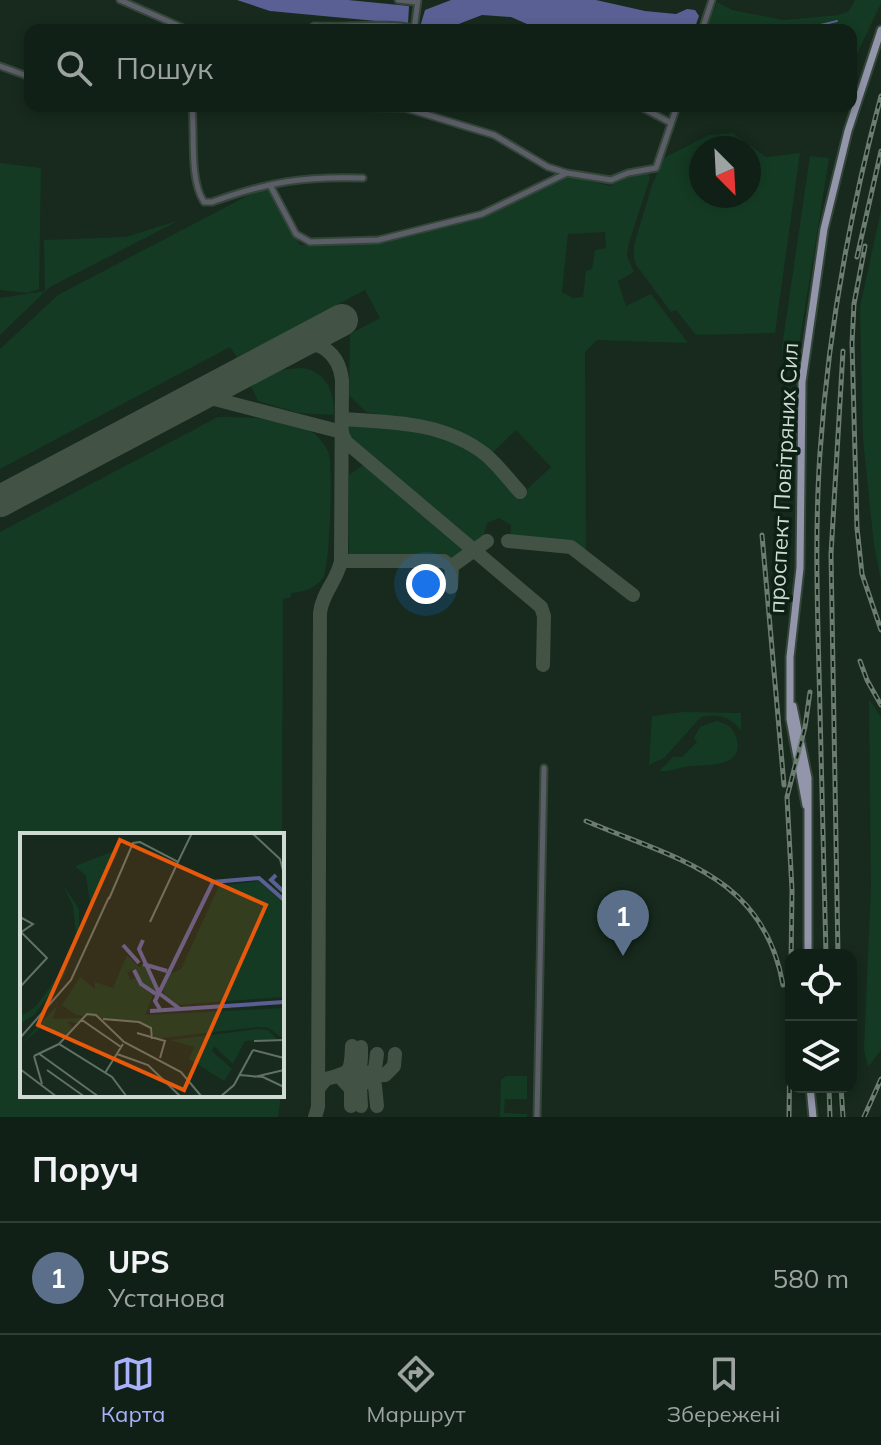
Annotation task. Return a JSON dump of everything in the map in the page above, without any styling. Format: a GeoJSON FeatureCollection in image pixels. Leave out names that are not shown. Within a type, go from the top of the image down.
{"type":"FeatureCollection","features":[{"type":"Feature","properties":{"kind":"main road","name":"проспект Повітряних Сил"},"geometry":{"type":"LineString","coordinates":[[857,102],[881,30]]}},
{"type":"Feature","properties":{"kind":"main road","name":"проспект Повітряних Сил"},"geometry":{"type":"LineString","coordinates":[[808,949],[807,767],[790,696],[790,657],[800,568],[802,382],[824,229],[854,112]]}},
{"type":"Feature","properties":{"kind":"main road"},"geometry":{"type":"LineString","coordinates":[[806,1117],[809,1093]]}},
{"type":"Feature","properties":{"kind":"main road"},"geometry":{"type":"LineString","coordinates":[[810,1093],[813,1117]]}},
{"type":"Feature","properties":{"kind":"street"},"geometry":{"type":"LineString","coordinates":[[120,0],[174,24]]}},
{"type":"Feature","properties":{"kind":"street"},"geometry":{"type":"LineString","coordinates":[[398,0],[418,1],[414,24]]}},
{"type":"Feature","properties":{"kind":"street"},"geometry":{"type":"LineString","coordinates":[[704,24],[712,0]]}},
{"type":"Feature","properties":{"kind":"street"},"geometry":{"type":"LineString","coordinates":[[0,66],[24,75]]}},
{"type":"Feature","properties":{"kind":"street"},"geometry":{"type":"LineString","coordinates":[[192,112],[195,174],[204,202],[264,184],[303,178],[363,178]]}},
{"type":"Feature","properties":{"kind":"street"},"geometry":{"type":"LineString","coordinates":[[421,112],[494,135],[548,167],[611,180],[656,168],[675,112]]}},
{"type":"Feature","properties":{"kind":"street"},"geometry":{"type":"LineString","coordinates":[[650,112],[671,123]]}},
{"type":"Feature","properties":{"kind":"street"},"geometry":{"type":"LineString","coordinates":[[270,185],[296,234],[302,239],[310,242],[378,240],[482,214],[567,173]]}},
{"type":"Feature","properties":{"kind":"street"},"geometry":{"type":"LineString","coordinates":[[537,1117],[544,768]]}},
{"type":"Feature","properties":{"kind":"green space"},"geometry":{"type":"Polygon","coordinates":[[[855,0],[881,0],[857,54],[857,24],[708,24],[717,2],[732,10],[784,20],[839,15],[849,11],[855,0]]]}},
{"type":"Feature","properties":{"kind":"green space"},"geometry":{"type":"Polygon","coordinates":[[[733,133],[737,136],[707,136],[733,133]]]}},
{"type":"Feature","properties":{"kind":"green space"},"geometry":{"type":"Polygon","coordinates":[[[689,145],[689,208],[761,208],[761,153],[766,157],[800,153],[775,333],[696,335],[676,310],[671,312],[636,265],[634,245],[652,185],[664,158],[689,145]]]}},
{"type":"Feature","properties":{"kind":"green space"},"geometry":{"type":"Polygon","coordinates":[[[810,156],[829,158],[795,371],[784,374],[782,347],[810,156]]]}},
{"type":"Feature","properties":{"kind":"green space"},"geometry":{"type":"Polygon","coordinates":[[[0,163],[41,168],[39,289],[27,293],[0,290],[0,163]]]}},
{"type":"Feature","properties":{"kind":"green space"},"geometry":{"type":"Polygon","coordinates":[[[641,172],[648,173],[650,178],[628,246],[627,256],[634,272],[618,281],[626,306],[651,294],[688,343],[597,340],[585,352],[586,554],[571,544],[510,539],[511,525],[499,518],[487,523],[483,537],[475,544],[349,437],[349,425],[425,432],[444,438],[480,459],[519,497],[551,467],[516,430],[491,454],[437,425],[366,412],[349,395],[350,334],[380,318],[365,290],[237,358],[230,347],[0,469],[0,349],[58,295],[262,188],[267,188],[300,245],[375,244],[482,218],[568,176],[610,186],[641,172]],[[605,232],[568,234],[562,292],[573,298],[583,297],[586,271],[592,269],[595,250],[606,248],[605,232]]]}},
{"type":"Feature","properties":{"kind":"green space"},"geometry":{"type":"Polygon","coordinates":[[[881,210],[881,581],[863,440],[860,307],[881,210]]]}},
{"type":"Feature","properties":{"kind":"green space"},"geometry":{"type":"Polygon","coordinates":[[[180,220],[50,287],[0,335],[0,298],[45,291],[44,240],[126,237],[180,220]]]}},
{"type":"Feature","properties":{"kind":"green space"},"geometry":{"type":"Polygon","coordinates":[[[300,368],[316,373],[327,384],[333,398],[334,415],[299,413],[258,401],[251,386],[281,370],[300,368]]]}},
{"type":"Feature","properties":{"kind":"green space"},"geometry":{"type":"Polygon","coordinates":[[[218,417],[268,419],[306,428],[315,434],[329,454],[330,517],[323,578],[313,587],[291,593],[291,597],[283,599],[282,833],[20,833],[20,1097],[281,1097],[278,1117],[0,1117],[0,532],[218,417]]]}},
{"type":"Feature","properties":{"kind":"green space"},"geometry":{"type":"Polygon","coordinates":[[[367,466],[466,551],[458,557],[349,557],[349,475],[367,466]]]}},
{"type":"Feature","properties":{"kind":"green space"},"geometry":{"type":"Polygon","coordinates":[[[869,699],[881,717],[881,1050],[868,1067],[864,1050],[871,887],[869,699]]]}},
{"type":"Feature","properties":{"kind":"green space"},"geometry":{"type":"Polygon","coordinates":[[[683,712],[741,713],[741,731],[724,717],[701,717],[664,758],[649,765],[652,716],[683,712]]]}},
{"type":"Feature","properties":{"kind":"green space"},"geometry":{"type":"Polygon","coordinates":[[[716,721],[729,726],[735,734],[738,747],[731,759],[716,764],[659,771],[673,757],[682,757],[697,742],[694,738],[700,727],[716,721]]]}},
{"type":"Feature","properties":{"kind":"green space"},"geometry":{"type":"Polygon","coordinates":[[[506,1076],[527,1076],[527,1099],[505,1099],[504,1113],[527,1114],[527,1117],[500,1117],[501,1080],[506,1076]]]}},
{"type":"Feature","properties":{"kind":"water"},"geometry":{"type":"Polygon","coordinates":[[[237,0],[348,0],[409,6],[408,24],[270,11],[237,0]]]}},
{"type":"Feature","properties":{"kind":"water"},"geometry":{"type":"Polygon","coordinates":[[[451,0],[596,0],[645,11],[676,14],[687,9],[695,10],[699,16],[696,24],[527,24],[511,17],[482,15],[459,24],[421,24],[425,10],[451,0]]]}},
{"type":"Feature","properties":{"kind":"waterway"},"geometry":{"type":"LineString","coordinates":[[825,24],[837,21]]}},
{"type":"Feature","properties":{"kind":"taxiway"},"geometry":{"type":"LineString","coordinates":[[293,347],[312,344],[326,350],[337,362],[342,380],[341,561],[320,613],[318,1107],[315,1117]]}},
{"type":"Feature","properties":{"kind":"taxiway"},"geometry":{"type":"LineString","coordinates":[[199,395],[342,432]]}},
{"type":"Feature","properties":{"kind":"taxiway"},"geometry":{"type":"LineString","coordinates":[[342,419],[417,426],[453,436],[486,455],[520,492]]}},
{"type":"Feature","properties":{"kind":"taxiway"},"geometry":{"type":"LineString","coordinates":[[342,434],[346,442],[541,607],[544,616],[543,665]]}},
{"type":"Feature","properties":{"kind":"taxiway"},"geometry":{"type":"LineString","coordinates":[[451,587],[452,566],[487,541]]}},
{"type":"Feature","properties":{"kind":"taxiway"},"geometry":{"type":"LineString","coordinates":[[508,541],[571,547],[633,595]]}},
{"type":"Feature","properties":{"kind":"taxiway"},"geometry":{"type":"LineString","coordinates":[[341,561],[444,561],[452,567]]}},
{"type":"Feature","properties":{"kind":"taxiway"},"geometry":{"type":"LineString","coordinates":[[318,1089],[326,1079],[348,1070],[352,1046]]}},
{"type":"Feature","properties":{"kind":"taxiway"},"geometry":{"type":"LineString","coordinates":[[348,1077],[359,1069],[361,1047]]}},
{"type":"Feature","properties":{"kind":"taxiway"},"geometry":{"type":"LineString","coordinates":[[364,1077],[375,1069],[377,1054]]}},
{"type":"Feature","properties":{"kind":"taxiway"},"geometry":{"type":"LineString","coordinates":[[363,1077],[385,1075],[394,1066],[395,1054]]}},
{"type":"Feature","properties":{"kind":"taxiway"},"geometry":{"type":"LineString","coordinates":[[340,1077],[351,1089],[351,1106]]}},
{"type":"Feature","properties":{"kind":"taxiway"},"geometry":{"type":"LineString","coordinates":[[348,1077],[360,1086],[361,1106]]}},
{"type":"Feature","properties":{"kind":"taxiway"},"geometry":{"type":"LineString","coordinates":[[364,1077],[375,1086],[377,1106]]}},
{"type":"Feature","properties":{"kind":"runway"},"geometry":{"type":"LineString","coordinates":[[0,501],[342,320]]}},
{"type":"Feature","properties":{"kind":"railway"},"geometry":{"type":"LineString","coordinates":[[826,949],[817,589],[820,453],[842,273],[881,96]]}},
{"type":"Feature","properties":{"kind":"railway"},"geometry":{"type":"LineString","coordinates":[[857,257],[881,151]]}},
{"type":"Feature","properties":{"kind":"railway"},"geometry":{"type":"LineString","coordinates":[[865,246],[854,304],[852,343],[857,528],[862,574],[881,630]]}},
{"type":"Feature","properties":{"kind":"railway"},"geometry":{"type":"LineString","coordinates":[[838,949],[831,554],[843,351]]}},
{"type":"Feature","properties":{"kind":"railway"},"geometry":{"type":"LineString","coordinates":[[762,535],[784,785]]}},
{"type":"Feature","properties":{"kind":"railway"},"geometry":{"type":"LineString","coordinates":[[860,661],[881,705]]}},
{"type":"Feature","properties":{"kind":"railway"},"geometry":{"type":"LineString","coordinates":[[789,1117],[792,890],[787,797],[805,727],[810,692]]}},
{"type":"Feature","properties":{"kind":"railway"},"geometry":{"type":"LineString","coordinates":[[586,821],[682,861],[711,876],[736,895],[757,918],[773,948],[783,985]]}},
{"type":"Feature","properties":{"kind":"railway"},"geometry":{"type":"LineString","coordinates":[[864,1117],[881,1079]]}},
{"type":"Feature","properties":{"kind":"railway"},"geometry":{"type":"LineString","coordinates":[[829,1093],[830,1117]]}},
{"type":"Feature","properties":{"kind":"railway"},"geometry":{"type":"LineString","coordinates":[[841,1093],[843,1117]]}},
{"type":"Feature","properties":{"kind":"place","name":"UPS"},"geometry":{"type":"Point","coordinates":[623,956]}}]}
